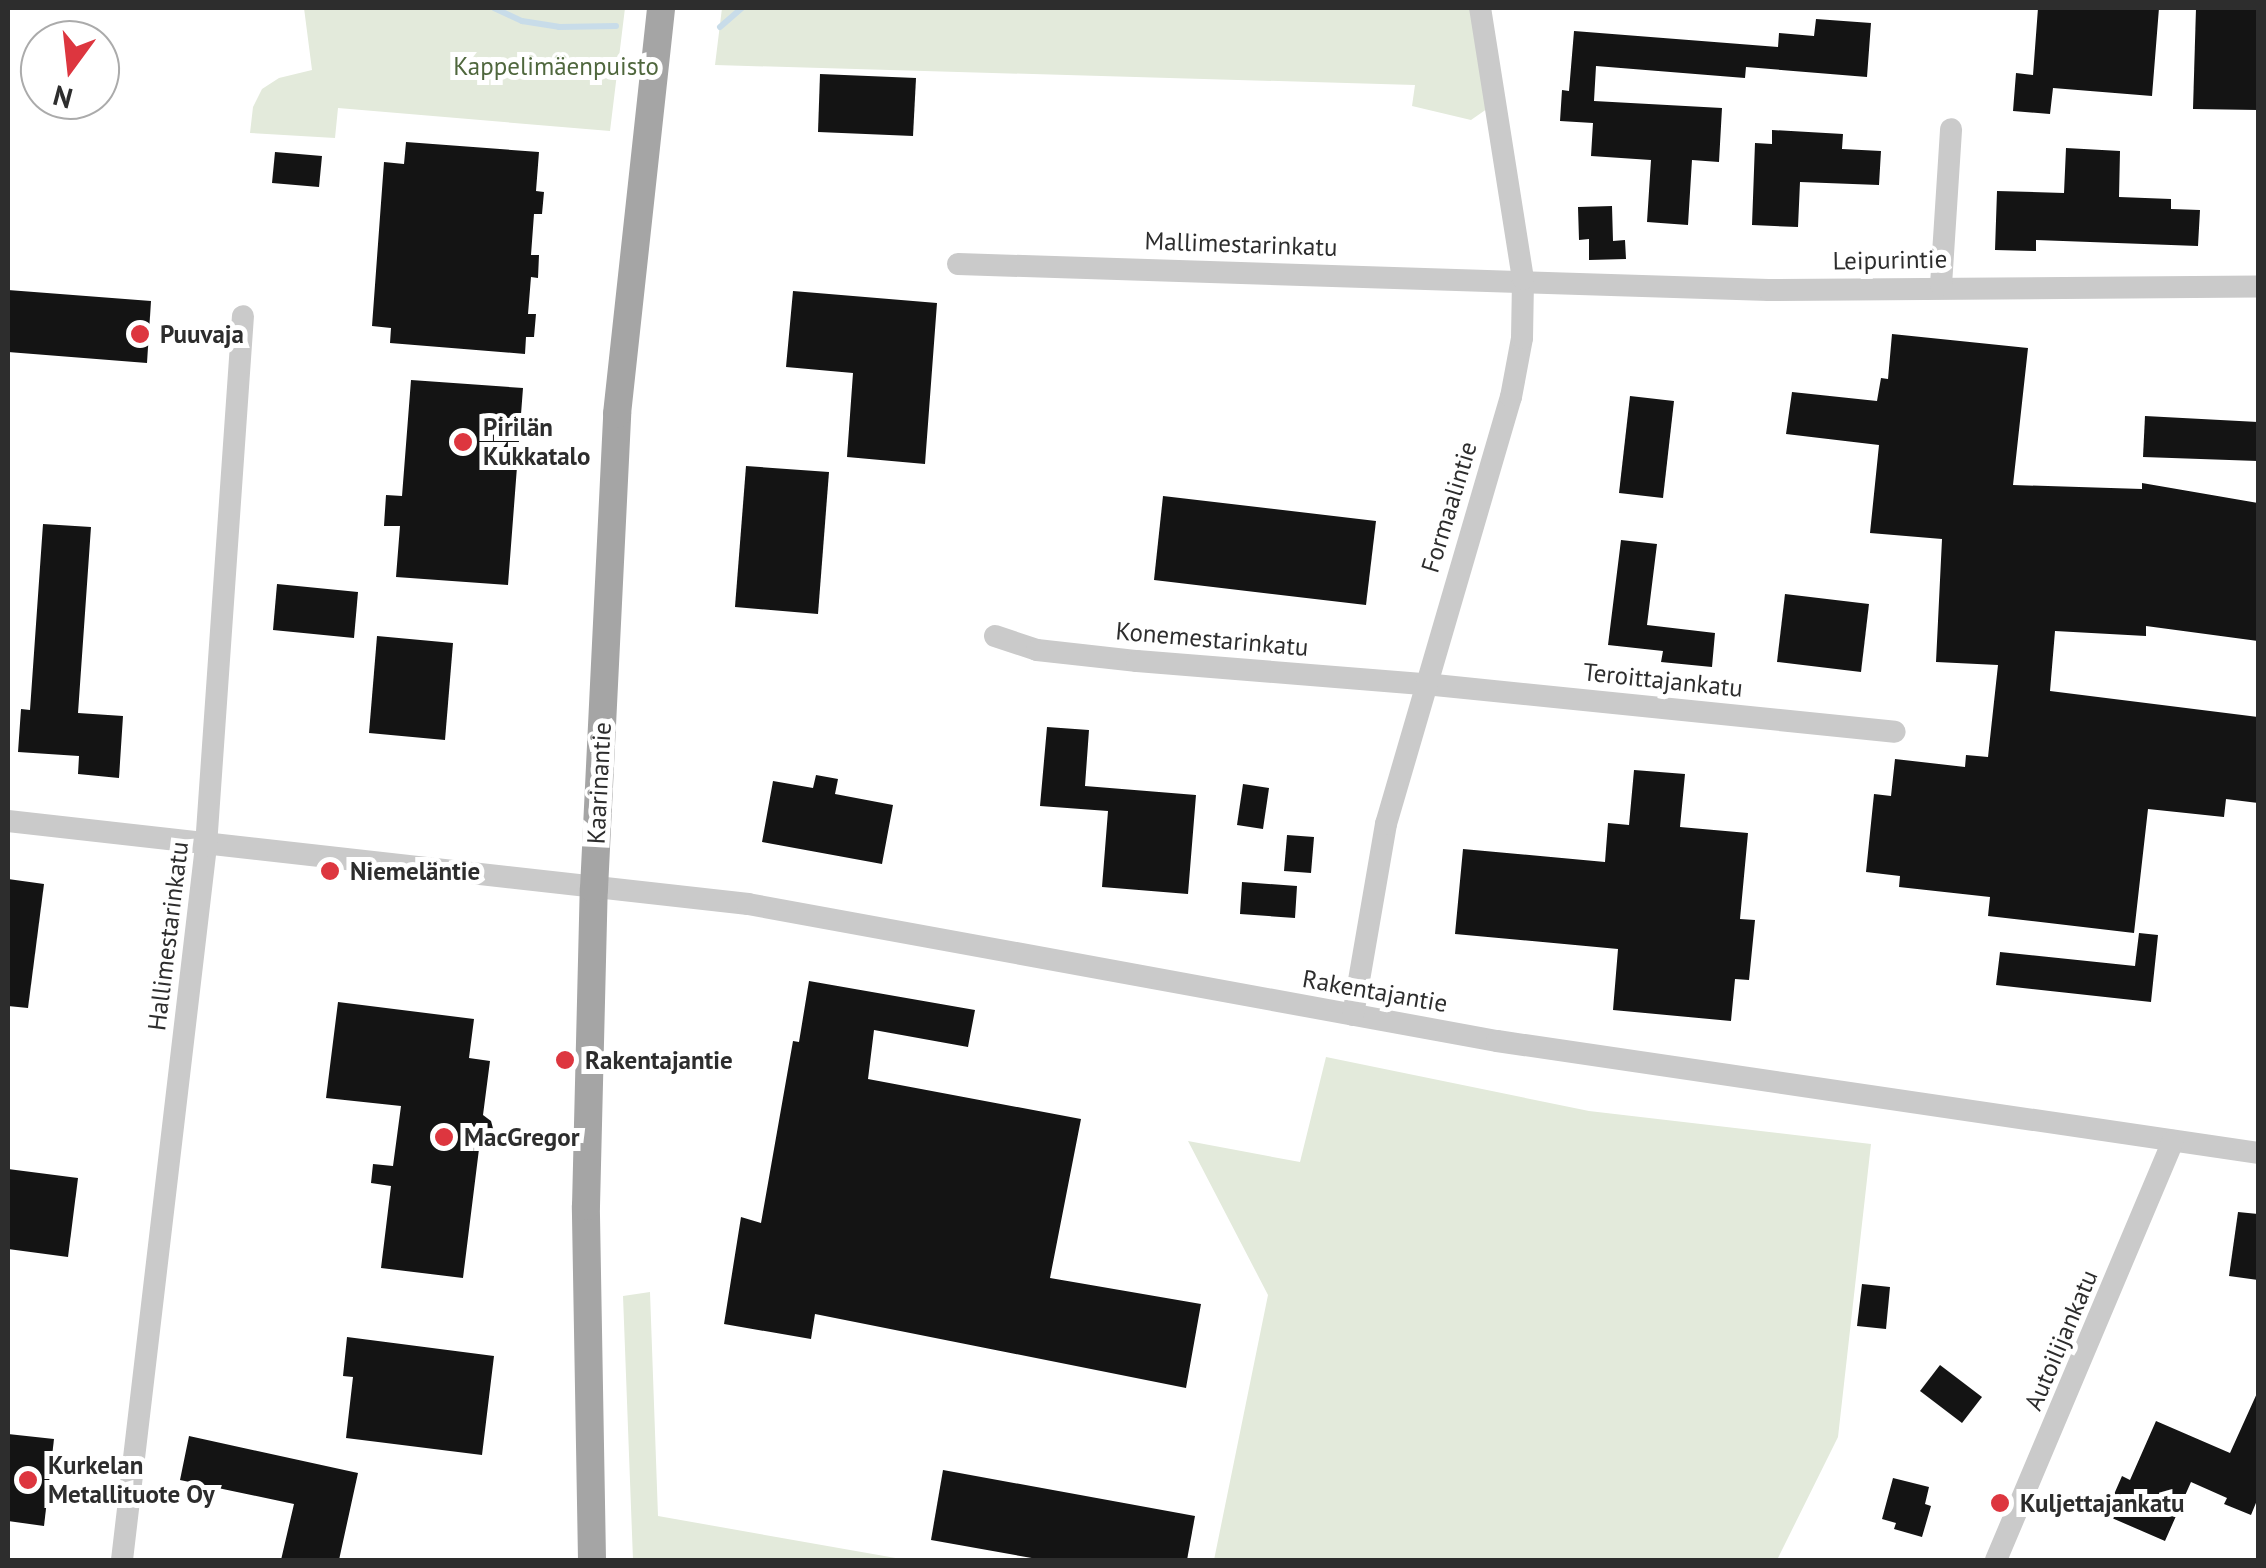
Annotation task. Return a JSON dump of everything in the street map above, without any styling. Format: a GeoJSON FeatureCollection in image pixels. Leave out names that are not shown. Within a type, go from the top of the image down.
{"type":"FeatureCollection","features":[{"type":"Feature","properties":{"kind":"main road","name":"Kaarinantie"},"geometry":{"type":"LineString","coordinates":[[592,1560],[586,1206],[594,889],[617,414],[661,8]]}},
{"type":"Feature","properties":{"kind":"street","name":"Formaalintie"},"geometry":{"type":"LineString","coordinates":[[1353,1016],[1386,824],[1510,397],[1522,338],[1523,279],[1480,8]]}},
{"type":"Feature","properties":{"kind":"street"},"geometry":{"type":"LineString","coordinates":[[1941,285],[1950,129]]}},
{"type":"Feature","properties":{"kind":"street","name":"Mallimestarinkatu"},"geometry":{"type":"LineString","coordinates":[[958,264],[1523,279]]}},
{"type":"Feature","properties":{"kind":"street","name":"Leipurintie"},"geometry":{"type":"LineString","coordinates":[[1523,279],[1769,290],[1941,285],[2258,286]]}},
{"type":"Feature","properties":{"kind":"street","name":"Hallimestarinkatu"},"geometry":{"type":"LineString","coordinates":[[122,1560],[206,846],[242,316]]}},
{"type":"Feature","properties":{"kind":"street","name":"Konemestarinkatu"},"geometry":{"type":"LineString","coordinates":[[996,636],[1037,650],[1425,684]]}},
{"type":"Feature","properties":{"kind":"street","name":"Teroittajankatu"},"geometry":{"type":"LineString","coordinates":[[1425,684],[1895,732]]}},
{"type":"Feature","properties":{"kind":"street","name":"Rakentajantie"},"geometry":{"type":"LineString","coordinates":[[8,821],[748,904],[1353,1016],[2258,1154]]}},
{"type":"Feature","properties":{"kind":"street","name":"Autoilijankatu"},"geometry":{"type":"LineString","coordinates":[[1996,1560],[2173,1140]]}},
{"type":"Feature","properties":{"kind":"green space","name":"Kappelimäenpuisto"},"geometry":{"type":"Polygon","coordinates":[[[304,8],[625,8],[610,131],[338,108],[335,138],[250,133],[253,107],[262,89],[279,78],[312,70],[304,8]]]}},
{"type":"Feature","properties":{"kind":"green space"},"geometry":{"type":"Polygon","coordinates":[[[722,8],[1480,8],[1494,104],[1471,120],[1412,106],[1415,85],[715,65],[722,8]]]}},
{"type":"Feature","properties":{"kind":"green space"},"geometry":{"type":"Polygon","coordinates":[[[1326,1057],[1589,1111],[1871,1144],[1838,1437],[1777,1560],[1214,1560],[1268,1295],[1188,1141],[1300,1162],[1326,1057]]]}},
{"type":"Feature","properties":{"kind":"green space"},"geometry":{"type":"Polygon","coordinates":[[[650,1292],[658,1516],[907,1560],[633,1560],[623,1296],[650,1292]]]}},
{"type":"Feature","properties":{"kind":"building"},"geometry":{"type":"Polygon","coordinates":[[[2038,8],[2159,8],[2152,96],[2053,88],[2050,114],[2013,111],[2016,73],[2033,75],[2038,8]]]}},
{"type":"Feature","properties":{"kind":"building"},"geometry":{"type":"Polygon","coordinates":[[[2196,8],[2258,8],[2258,110],[2193,109],[2196,8]]]}},
{"type":"Feature","properties":{"kind":"building"},"geometry":{"type":"Polygon","coordinates":[[[1816,19],[1871,23],[1867,77],[1746,67],[1745,78],[1596,66],[1594,101],[1722,108],[1719,162],[1692,160],[1688,225],[1647,222],[1651,160],[1591,156],[1593,123],[1560,121],[1562,90],[1569,91],[1574,31],[1778,47],[1779,33],[1814,36],[1816,19]]]}},
{"type":"Feature","properties":{"kind":"building"},"geometry":{"type":"Polygon","coordinates":[[[820,74],[916,78],[913,136],[818,132],[820,74]]]}},
{"type":"Feature","properties":{"kind":"building"},"geometry":{"type":"Polygon","coordinates":[[[1772,130],[1843,134],[1842,149],[1881,151],[1879,185],[1800,182],[1798,227],[1752,225],[1755,143],[1772,144],[1772,130]]]}},
{"type":"Feature","properties":{"kind":"building"},"geometry":{"type":"Polygon","coordinates":[[[406,142],[539,152],[536,191],[544,192],[542,214],[534,214],[531,255],[539,255],[538,278],[531,277],[528,314],[536,314],[534,337],[526,337],[525,354],[390,343],[391,328],[372,326],[384,162],[404,164],[406,142]]]}},
{"type":"Feature","properties":{"kind":"building"},"geometry":{"type":"Polygon","coordinates":[[[2066,148],[2120,151],[2119,197],[2171,199],[2171,209],[2200,210],[2198,246],[2036,240],[2036,251],[1995,250],[1997,191],[2064,193],[2066,148]]]}},
{"type":"Feature","properties":{"kind":"building"},"geometry":{"type":"Polygon","coordinates":[[[275,152],[322,156],[319,187],[272,183],[275,152]]]}},
{"type":"Feature","properties":{"kind":"building"},"geometry":{"type":"Polygon","coordinates":[[[1612,206],[1613,241],[1625,240],[1626,259],[1589,260],[1589,239],[1579,240],[1578,207],[1612,206]]]}},
{"type":"Feature","properties":{"kind":"building"},"geometry":{"type":"Polygon","coordinates":[[[8,290],[151,301],[147,363],[8,352],[8,290]]]}},
{"type":"Feature","properties":{"kind":"building"},"geometry":{"type":"Polygon","coordinates":[[[793,291],[937,303],[925,464],[847,457],[853,373],[786,367],[793,291]]]}},
{"type":"Feature","properties":{"kind":"building"},"geometry":{"type":"Polygon","coordinates":[[[1892,334],[2028,348],[2013,485],[2142,489],[2142,483],[2258,503],[2258,641],[2146,626],[2146,636],[2055,631],[2050,691],[2258,717],[2258,803],[2226,799],[2224,817],[2148,809],[2134,933],[1988,916],[1990,897],[1899,887],[1900,876],[1866,872],[1874,794],[1891,796],[1895,759],[1965,767],[1966,755],[1988,757],[1998,665],[1936,662],[1942,539],[1870,533],[1879,445],[1786,434],[1792,392],[1877,401],[1881,378],[1888,379],[1892,334]]]}},
{"type":"Feature","properties":{"kind":"building","name":"Pirilän Kukkatalo"},"geometry":{"type":"Polygon","coordinates":[[[411,380],[523,388],[508,585],[396,577],[400,526],[384,526],[386,495],[402,496],[411,380]]]}},
{"type":"Feature","properties":{"kind":"building"},"geometry":{"type":"Polygon","coordinates":[[[1630,396],[1674,401],[1663,498],[1619,493],[1630,396]]]}},
{"type":"Feature","properties":{"kind":"building"},"geometry":{"type":"Polygon","coordinates":[[[2145,416],[2258,422],[2258,461],[2143,457],[2145,416]]]}},
{"type":"Feature","properties":{"kind":"building"},"geometry":{"type":"Polygon","coordinates":[[[746,466],[829,472],[818,614],[735,607],[746,466]]]}},
{"type":"Feature","properties":{"kind":"building"},"geometry":{"type":"Polygon","coordinates":[[[1163,496],[1376,521],[1366,605],[1154,580],[1163,496]]]}},
{"type":"Feature","properties":{"kind":"building"},"geometry":{"type":"Polygon","coordinates":[[[43,524],[91,527],[78,713],[123,716],[119,778],[78,774],[79,756],[18,752],[21,709],[30,710],[43,524]]]}},
{"type":"Feature","properties":{"kind":"building"},"geometry":{"type":"Polygon","coordinates":[[[1621,540],[1657,544],[1647,625],[1715,633],[1712,667],[1661,662],[1663,651],[1608,645],[1621,540]]]}},
{"type":"Feature","properties":{"kind":"building"},"geometry":{"type":"Polygon","coordinates":[[[277,584],[358,592],[354,638],[273,630],[277,584]]]}},
{"type":"Feature","properties":{"kind":"building"},"geometry":{"type":"Polygon","coordinates":[[[1785,594],[1869,604],[1861,672],[1777,662],[1785,594]]]}},
{"type":"Feature","properties":{"kind":"building"},"geometry":{"type":"Polygon","coordinates":[[[377,636],[453,643],[445,740],[369,733],[377,636]]]}},
{"type":"Feature","properties":{"kind":"building"},"geometry":{"type":"Polygon","coordinates":[[[1047,727],[1089,730],[1085,786],[1196,795],[1188,894],[1102,887],[1108,811],[1040,806],[1047,727]]]}},
{"type":"Feature","properties":{"kind":"building"},"geometry":{"type":"Polygon","coordinates":[[[1634,770],[1685,774],[1680,827],[1748,833],[1740,919],[1755,920],[1749,980],[1735,979],[1731,1021],[1613,1010],[1618,949],[1455,934],[1463,849],[1605,862],[1608,823],[1629,825],[1634,770]]]}},
{"type":"Feature","properties":{"kind":"building"},"geometry":{"type":"Polygon","coordinates":[[[816,775],[838,779],[835,794],[893,805],[882,864],[762,842],[773,781],[813,788],[816,775]]]}},
{"type":"Feature","properties":{"kind":"building"},"geometry":{"type":"Polygon","coordinates":[[[1243,784],[1269,788],[1263,829],[1237,825],[1243,784]]]}},
{"type":"Feature","properties":{"kind":"building"},"geometry":{"type":"Polygon","coordinates":[[[1287,835],[1314,837],[1311,873],[1284,871],[1287,835]]]}},
{"type":"Feature","properties":{"kind":"building"},"geometry":{"type":"Polygon","coordinates":[[[8,879],[44,884],[28,1008],[8,1006],[8,879]]]}},
{"type":"Feature","properties":{"kind":"building"},"geometry":{"type":"Polygon","coordinates":[[[1242,882],[1297,886],[1295,918],[1240,914],[1242,882]]]}},
{"type":"Feature","properties":{"kind":"building"},"geometry":{"type":"Polygon","coordinates":[[[2139,933],[2158,935],[2151,1002],[1996,985],[2000,952],[2135,966],[2139,933]]]}},
{"type":"Feature","properties":{"kind":"building"},"geometry":{"type":"Polygon","coordinates":[[[809,981],[975,1010],[968,1047],[874,1030],[868,1079],[1081,1119],[1050,1278],[1201,1304],[1186,1388],[815,1314],[811,1339],[724,1324],[741,1217],[761,1223],[793,1041],[799,1042],[809,981]]]}},
{"type":"Feature","properties":{"kind":"building","name":"MacGregor"},"geometry":{"type":"Polygon","coordinates":[[[338,1002],[474,1019],[469,1058],[490,1061],[483,1115],[491,1121],[494,1132],[488,1141],[480,1141],[463,1278],[381,1268],[391,1186],[371,1183],[373,1164],[393,1166],[401,1106],[326,1098],[338,1002]]]}},
{"type":"Feature","properties":{"kind":"building"},"geometry":{"type":"Polygon","coordinates":[[[8,1169],[78,1178],[68,1257],[8,1249],[8,1169]]]}},
{"type":"Feature","properties":{"kind":"building"},"geometry":{"type":"Polygon","coordinates":[[[2238,1212],[2258,1214],[2258,1280],[2229,1276],[2238,1212]]]}},
{"type":"Feature","properties":{"kind":"building"},"geometry":{"type":"Polygon","coordinates":[[[1862,1284],[1890,1287],[1886,1329],[1857,1326],[1862,1284]]]}},
{"type":"Feature","properties":{"kind":"building"},"geometry":{"type":"Polygon","coordinates":[[[347,1337],[494,1356],[482,1455],[346,1438],[353,1377],[343,1376],[347,1337]]]}},
{"type":"Feature","properties":{"kind":"building"},"geometry":{"type":"Polygon","coordinates":[[[1940,1365],[1982,1397],[1962,1423],[1920,1391],[1940,1365]]]}},
{"type":"Feature","properties":{"kind":"building"},"geometry":{"type":"Polygon","coordinates":[[[2258,1391],[2258,1498],[2251,1515],[2224,1504],[2227,1498],[2191,1482],[2165,1541],[2105,1515],[2122,1476],[2130,1480],[2156,1421],[2230,1453],[2258,1391]]]}},
{"type":"Feature","properties":{"kind":"building","name":"Kurkelan Metallituote Oy"},"geometry":{"type":"Polygon","coordinates":[[[8,1434],[54,1439],[44,1526],[8,1521],[8,1434]]]}},
{"type":"Feature","properties":{"kind":"building"},"geometry":{"type":"Polygon","coordinates":[[[189,1436],[358,1473],[339,1560],[281,1560],[294,1504],[180,1480],[189,1436]]]}},
{"type":"Feature","properties":{"kind":"building"},"geometry":{"type":"Polygon","coordinates":[[[943,1470],[1195,1516],[1187,1560],[1043,1560],[931,1540],[943,1470]]]}},
{"type":"Feature","properties":{"kind":"building"},"geometry":{"type":"Polygon","coordinates":[[[1893,1478],[1929,1487],[1925,1504],[1931,1506],[1922,1537],[1894,1529],[1896,1523],[1882,1519],[1893,1478]]]}},
{"type":"Feature","properties":{"kind":"waterway"},"geometry":{"type":"LineString","coordinates":[[494,8],[522,21],[559,27],[616,26]]}},
{"type":"Feature","properties":{"kind":"waterway"},"geometry":{"type":"LineString","coordinates":[[720,27],[742,8]]}},
{"type":"Feature","properties":{"kind":"place","name":"Puuvaja"},"geometry":{"type":"Point","coordinates":[140,334]}},
{"type":"Feature","properties":{"kind":"place","name":"Pirilän Kukkatalo"},"geometry":{"type":"Point","coordinates":[463,442]}},
{"type":"Feature","properties":{"kind":"place","name":"Niemeläntie"},"geometry":{"type":"Point","coordinates":[330,871]}},
{"type":"Feature","properties":{"kind":"place","name":"Rakentajantie"},"geometry":{"type":"Point","coordinates":[565,1060]}},
{"type":"Feature","properties":{"kind":"place","name":"MacGregor"},"geometry":{"type":"Point","coordinates":[444,1137]}},
{"type":"Feature","properties":{"kind":"place","name":"Kurkelan Metallituote Oy"},"geometry":{"type":"Point","coordinates":[28,1480]}},
{"type":"Feature","properties":{"kind":"place","name":"Kuljettajankatu"},"geometry":{"type":"Point","coordinates":[2000,1503]}}]}
